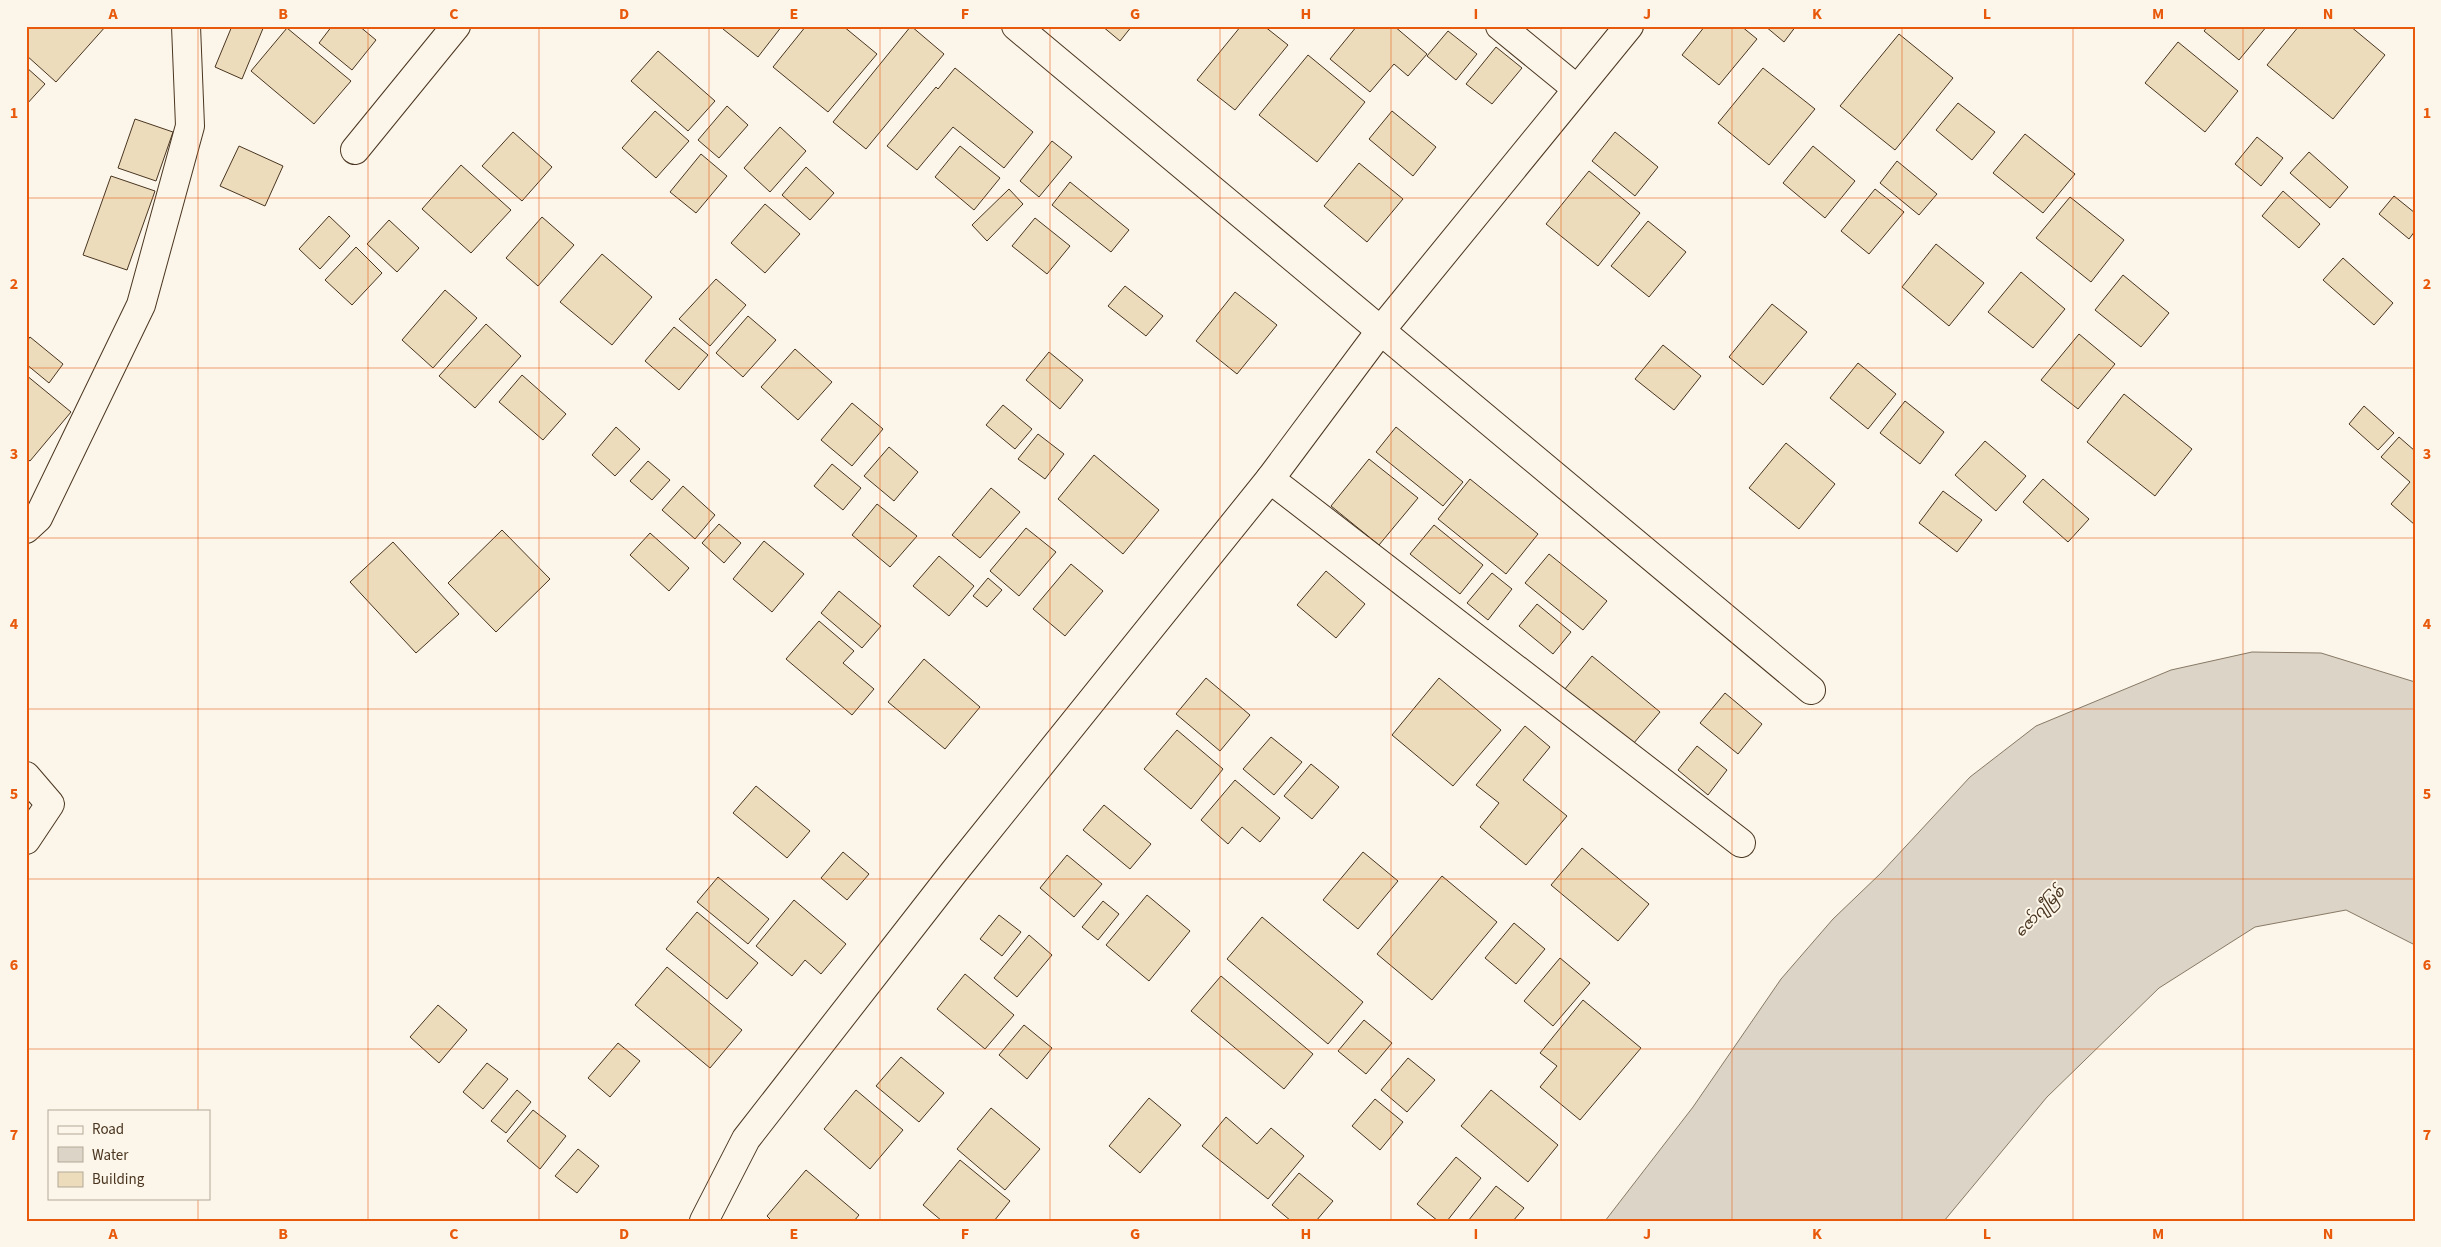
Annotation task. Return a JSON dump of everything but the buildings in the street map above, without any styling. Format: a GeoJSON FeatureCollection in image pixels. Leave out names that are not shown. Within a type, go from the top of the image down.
{"type":"FeatureCollection","features":[{"type":"Feature","properties":{"kind":"street"},"geometry":{"type":"LineString","coordinates":[[26,529],[38,518],[141,305],[190,126],[186,26]]}},
{"type":"Feature","properties":{"kind":"street"},"geometry":{"type":"LineString","coordinates":[[354,150],[456,26]]}},
{"type":"Feature","properties":{"kind":"street"},"geometry":{"type":"LineString","coordinates":[[1016,26],[1811,690]]}},
{"type":"Feature","properties":{"kind":"street"},"geometry":{"type":"LineString","coordinates":[[1500,26],[1577,89]]}},
{"type":"Feature","properties":{"kind":"street"},"geometry":{"type":"LineString","coordinates":[[704,1221],[746,1139],[954,872],[1270,479],[1381,330],[1629,26]]}},
{"type":"Feature","properties":{"kind":"street"},"geometry":{"type":"LineString","coordinates":[[1270,479],[1741,843]]}},
{"type":"Feature","properties":{"kind":"street"},"geometry":{"type":"LineString","coordinates":[[26,776],[50,804],[26,840]]}},
{"type":"Feature","properties":{"kind":"water","name":"ဇော်ဂျီမြစ်"},"geometry":{"type":"Polygon","coordinates":[[[2252,652],[2321,653],[2415,682],[2415,945],[2346,910],[2255,927],[2159,988],[2047,1097],[1944,1221],[1605,1221],[1693,1107],[1781,979],[1833,919],[1881,873],[1970,777],[2036,726],[2171,670],[2252,652]]]}}]}
